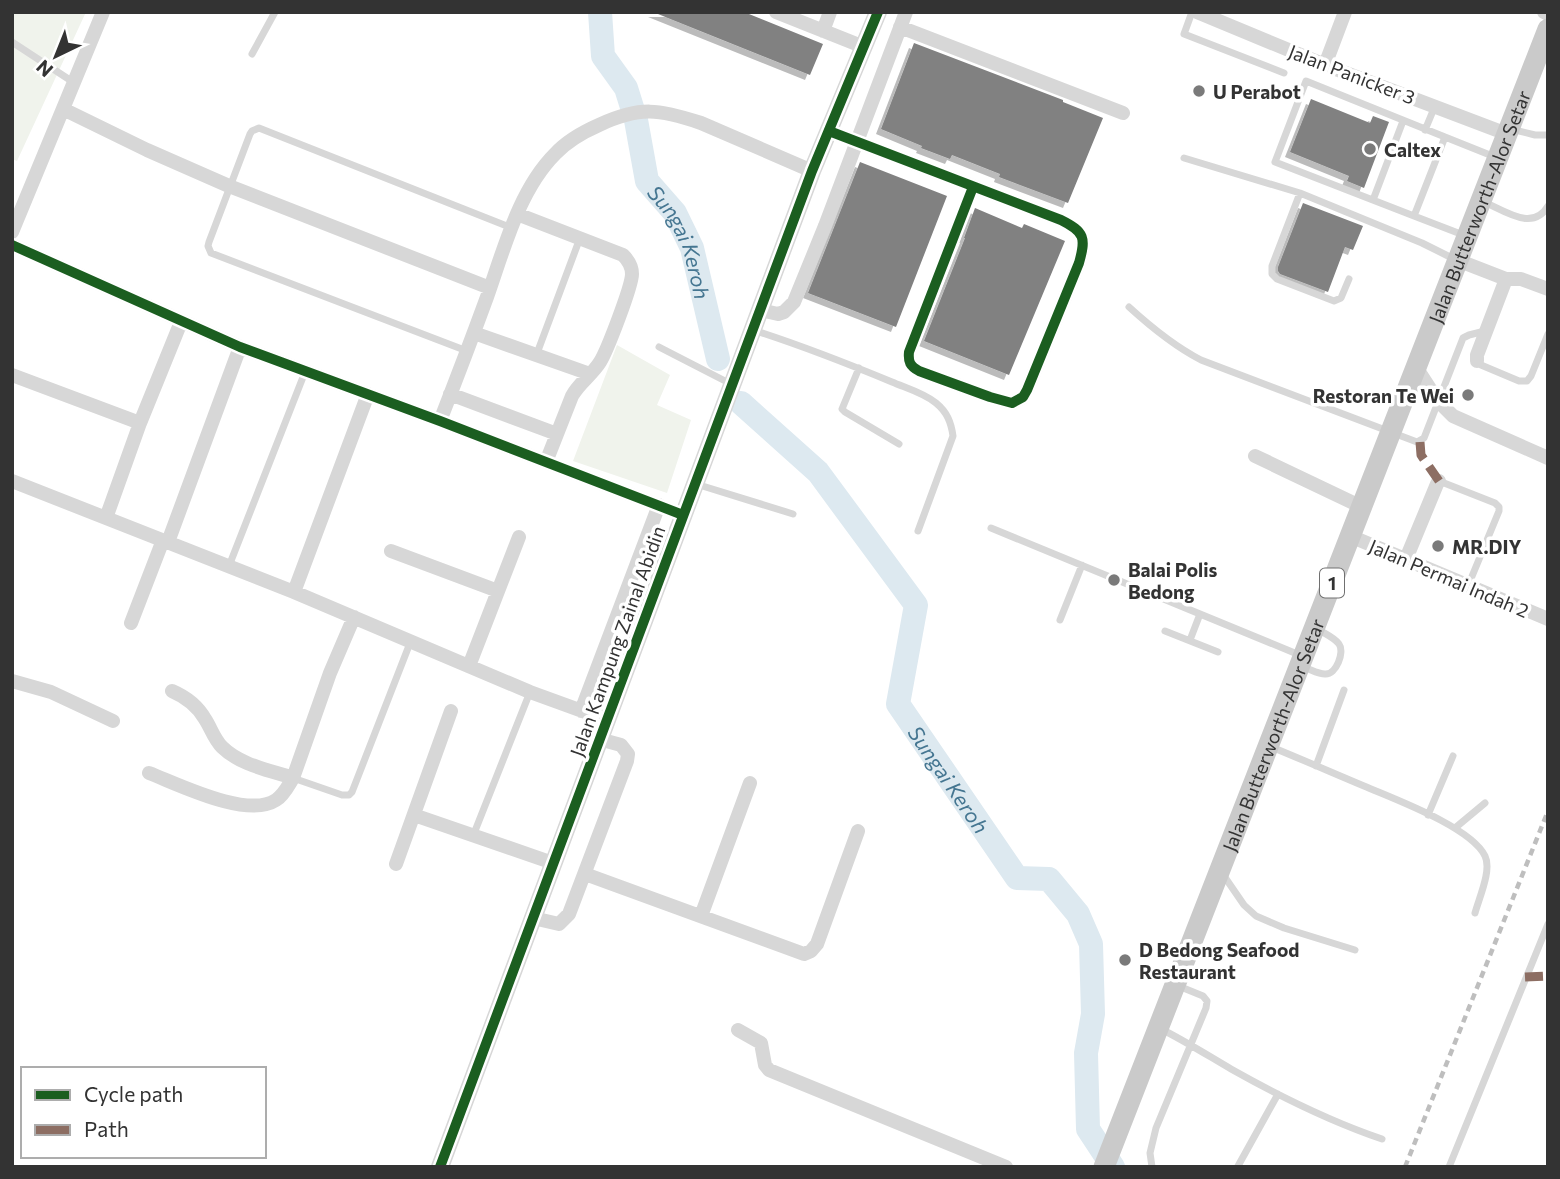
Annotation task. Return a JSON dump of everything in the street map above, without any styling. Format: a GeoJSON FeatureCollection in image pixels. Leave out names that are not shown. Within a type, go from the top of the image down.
{"type":"FeatureCollection","features":[{"type":"Feature","properties":{"kind":"main road","name":"Jalan Butterworth-Alor Setar"},"geometry":{"type":"LineString","coordinates":[[1104,1167],[1548,29]]}},
{"type":"Feature","properties":{"kind":"street"},"geometry":{"type":"LineString","coordinates":[[12,232],[103,12]]}},
{"type":"Feature","properties":{"kind":"street"},"geometry":{"type":"LineString","coordinates":[[776,12],[864,47]]}},
{"type":"Feature","properties":{"kind":"street"},"geometry":{"type":"LineString","coordinates":[[823,31],[830,12]]}},
{"type":"Feature","properties":{"kind":"street","name":"Jalan Kampung Zainal Abidin"},"geometry":{"type":"LineString","coordinates":[[440,1167],[812,171],[878,12]]}},
{"type":"Feature","properties":{"kind":"street"},"geometry":{"type":"LineString","coordinates":[[760,310],[784,313],[794,302],[906,12]]}},
{"type":"Feature","properties":{"kind":"street","name":"Jalan Panicker 3"},"geometry":{"type":"LineString","coordinates":[[1195,12],[1325,65],[1508,131]]}},
{"type":"Feature","properties":{"kind":"street"},"geometry":{"type":"LineString","coordinates":[[1325,65],[1345,12]]}},
{"type":"Feature","properties":{"kind":"street"},"geometry":{"type":"LineString","coordinates":[[900,27],[1123,113]]}},
{"type":"Feature","properties":{"kind":"street"},"geometry":{"type":"LineString","coordinates":[[63,108],[147,150],[229,186],[490,288]]}},
{"type":"Feature","properties":{"kind":"street"},"geometry":{"type":"LineString","coordinates":[[440,421],[514,221],[535,177],[556,152],[585,131],[625,114],[655,110],[701,123],[812,171]]}},
{"type":"Feature","properties":{"kind":"street"},"geometry":{"type":"LineString","coordinates":[[829,131],[1061,220],[1080,232],[1083,241],[1079,263],[1027,390],[1023,397],[1012,402],[990,397],[919,371],[912,367],[909,360],[909,352],[973,187]]}},
{"type":"Feature","properties":{"kind":"street"},"geometry":{"type":"LineString","coordinates":[[514,221],[580,238],[622,255],[629,261],[632,270],[630,286],[603,357],[572,396],[546,462]]}},
{"type":"Feature","properties":{"kind":"street"},"geometry":{"type":"LineString","coordinates":[[12,245],[240,347],[683,515]]}},
{"type":"Feature","properties":{"kind":"street"},"geometry":{"type":"LineString","coordinates":[[1457,260],[1506,279],[1521,279],[1548,289]]}},
{"type":"Feature","properties":{"kind":"street"},"geometry":{"type":"LineString","coordinates":[[1477,361],[1506,279]]}},
{"type":"Feature","properties":{"kind":"street"},"geometry":{"type":"LineString","coordinates":[[106,518],[140,423],[181,322]]}},
{"type":"Feature","properties":{"kind":"street"},"geometry":{"type":"LineString","coordinates":[[474,333],[590,374]]}},
{"type":"Feature","properties":{"kind":"street"},"geometry":{"type":"LineString","coordinates":[[131,623],[166,541],[240,347]]}},
{"type":"Feature","properties":{"kind":"street"},"geometry":{"type":"LineString","coordinates":[[1416,367],[1438,401],[1458,419],[1548,458]]}},
{"type":"Feature","properties":{"kind":"street"},"geometry":{"type":"LineString","coordinates":[[12,375],[140,423]]}},
{"type":"Feature","properties":{"kind":"street"},"geometry":{"type":"LineString","coordinates":[[294,592],[368,394]]}},
{"type":"Feature","properties":{"kind":"street"},"geometry":{"type":"LineString","coordinates":[[450,394],[557,434]]}},
{"type":"Feature","properties":{"kind":"street"},"geometry":{"type":"LineString","coordinates":[[1255,456],[1362,507]]}},
{"type":"Feature","properties":{"kind":"street"},"geometry":{"type":"LineString","coordinates":[[12,481],[294,592],[530,692],[607,720]]}},
{"type":"Feature","properties":{"kind":"street"},"geometry":{"type":"LineString","coordinates":[[1406,559],[1439,481]]}},
{"type":"Feature","properties":{"kind":"street"},"geometry":{"type":"LineString","coordinates":[[581,711],[659,505]]}},
{"type":"Feature","properties":{"kind":"street","name":"Jalan Permai Indah 2"},"geometry":{"type":"LineString","coordinates":[[1350,536],[1548,619]]}},
{"type":"Feature","properties":{"kind":"street"},"geometry":{"type":"LineString","coordinates":[[469,666],[519,537]]}},
{"type":"Feature","properties":{"kind":"street"},"geometry":{"type":"LineString","coordinates":[[391,551],[498,590]]}},
{"type":"Feature","properties":{"kind":"street"},"geometry":{"type":"LineString","coordinates":[[149,773],[211,798],[251,806],[276,800],[286,791],[293,778],[330,673],[354,617]]}},
{"type":"Feature","properties":{"kind":"street"},"geometry":{"type":"LineString","coordinates":[[12,681],[51,692],[113,721]]}},
{"type":"Feature","properties":{"kind":"street"},"geometry":{"type":"LineString","coordinates":[[172,691],[194,704],[206,720],[216,741],[229,753],[245,762],[293,778]]}},
{"type":"Feature","properties":{"kind":"street"},"geometry":{"type":"LineString","coordinates":[[396,864],[451,711]]}},
{"type":"Feature","properties":{"kind":"street"},"geometry":{"type":"LineString","coordinates":[[533,918],[551,923],[564,920],[585,874],[628,754],[621,746],[600,739]]}},
{"type":"Feature","properties":{"kind":"street"},"geometry":{"type":"LineString","coordinates":[[701,916],[750,783]]}},
{"type":"Feature","properties":{"kind":"street"},"geometry":{"type":"LineString","coordinates":[[414,815],[553,863]]}},
{"type":"Feature","properties":{"kind":"street"},"geometry":{"type":"LineString","coordinates":[[585,874],[804,954],[817,944],[858,831]]}},
{"type":"Feature","properties":{"kind":"street"},"geometry":{"type":"LineString","coordinates":[[738,1030],[761,1043],[765,1065],[769,1070],[1006,1167]]}},
{"type":"Feature","properties":{"kind":"lane"},"geometry":{"type":"LineString","coordinates":[[252,54],[275,12]]}},
{"type":"Feature","properties":{"kind":"lane"},"geometry":{"type":"LineString","coordinates":[[1195,12],[1184,33],[1284,73]]}},
{"type":"Feature","properties":{"kind":"lane"},"geometry":{"type":"LineString","coordinates":[[12,42],[73,82]]}},
{"type":"Feature","properties":{"kind":"lane"},"geometry":{"type":"LineString","coordinates":[[1467,237],[1275,162],[1306,81],[1497,158]]}},
{"type":"Feature","properties":{"kind":"lane"},"geometry":{"type":"LineString","coordinates":[[1425,130],[1435,106]]}},
{"type":"Feature","properties":{"kind":"lane"},"geometry":{"type":"LineString","coordinates":[[1373,200],[1403,121]]}},
{"type":"Feature","properties":{"kind":"lane"},"geometry":{"type":"LineString","coordinates":[[467,351],[211,253],[209,242],[229,186],[250,134],[259,128],[514,221]]}},
{"type":"Feature","properties":{"kind":"lane"},"geometry":{"type":"LineString","coordinates":[[1508,131],[1548,135]]}},
{"type":"Feature","properties":{"kind":"lane"},"geometry":{"type":"LineString","coordinates":[[1414,216],[1444,137]]}},
{"type":"Feature","properties":{"kind":"lane"},"geometry":{"type":"LineString","coordinates":[[1184,158],[1300,193],[1457,260]]}},
{"type":"Feature","properties":{"kind":"lane"},"geometry":{"type":"LineString","coordinates":[[1300,193],[1272,266],[1272,274],[1277,279],[1334,301],[1341,298],[1349,279]]}},
{"type":"Feature","properties":{"kind":"lane"},"geometry":{"type":"LineString","coordinates":[[1480,201],[1524,219],[1538,217],[1548,205]]}},
{"type":"Feature","properties":{"kind":"lane"},"geometry":{"type":"LineString","coordinates":[[537,356],[580,238]]}},
{"type":"Feature","properties":{"kind":"lane"},"geometry":{"type":"LineString","coordinates":[[1129,307],[1178,348],[1201,360],[1415,442],[1424,438],[1463,338],[1486,331]]}},
{"type":"Feature","properties":{"kind":"lane"},"geometry":{"type":"LineString","coordinates":[[753,330],[859,368],[924,396],[944,411],[951,422],[953,436],[918,531]]}},
{"type":"Feature","properties":{"kind":"lane"},"geometry":{"type":"LineString","coordinates":[[1477,361],[1519,381],[1527,381],[1548,334]]}},
{"type":"Feature","properties":{"kind":"lane"},"geometry":{"type":"LineString","coordinates":[[659,346],[732,385]]}},
{"type":"Feature","properties":{"kind":"lane"},"geometry":{"type":"LineString","coordinates":[[859,368],[842,409],[899,444]]}},
{"type":"Feature","properties":{"kind":"lane"},"geometry":{"type":"LineString","coordinates":[[229,566],[305,372]]}},
{"type":"Feature","properties":{"kind":"lane"},"geometry":{"type":"LineString","coordinates":[[1439,481],[1499,507],[1468,586]]}},
{"type":"Feature","properties":{"kind":"lane"},"geometry":{"type":"LineString","coordinates":[[695,483],[793,514]]}},
{"type":"Feature","properties":{"kind":"lane"},"geometry":{"type":"LineString","coordinates":[[991,528],[1200,614],[1330,674],[1341,654],[1341,647],[1338,642],[1315,627]]}},
{"type":"Feature","properties":{"kind":"lane"},"geometry":{"type":"LineString","coordinates":[[1060,620],[1082,565]]}},
{"type":"Feature","properties":{"kind":"lane"},"geometry":{"type":"LineString","coordinates":[[1190,640],[1200,614]]}},
{"type":"Feature","properties":{"kind":"lane"},"geometry":{"type":"LineString","coordinates":[[1165,631],[1218,652]]}},
{"type":"Feature","properties":{"kind":"lane"},"geometry":{"type":"LineString","coordinates":[[293,778],[342,795],[352,792],[410,643]]}},
{"type":"Feature","properties":{"kind":"lane"},"geometry":{"type":"LineString","coordinates":[[1316,766],[1344,690]]}},
{"type":"Feature","properties":{"kind":"lane"},"geometry":{"type":"LineString","coordinates":[[473,836],[530,692]]}},
{"type":"Feature","properties":{"kind":"lane"},"geometry":{"type":"LineString","coordinates":[[1268,746],[1428,815],[1455,828],[1477,844],[1486,858],[1487,870],[1475,913]]}},
{"type":"Feature","properties":{"kind":"lane"},"geometry":{"type":"LineString","coordinates":[[1428,815],[1453,756]]}},
{"type":"Feature","properties":{"kind":"lane"},"geometry":{"type":"LineString","coordinates":[[1455,828],[1485,803]]}},
{"type":"Feature","properties":{"kind":"lane"},"geometry":{"type":"LineString","coordinates":[[1220,870],[1244,905],[1256,916],[1284,928],[1355,950]]}},
{"type":"Feature","properties":{"kind":"lane"},"geometry":{"type":"LineString","coordinates":[[1449,1167],[1548,924]]}},
{"type":"Feature","properties":{"kind":"lane"},"geometry":{"type":"LineString","coordinates":[[1152,1167],[1152,1141],[1207,1001],[1203,996],[1175,985]]}},
{"type":"Feature","properties":{"kind":"lane"},"geometry":{"type":"LineString","coordinates":[[1158,1028],[1308,1109],[1382,1139]]}},
{"type":"Feature","properties":{"kind":"lane"},"geometry":{"type":"LineString","coordinates":[[1238,1166],[1278,1094]]}},
{"type":"Feature","properties":{"kind":"shaded area"},"geometry":{"type":"Polygon","coordinates":[[[12,12],[86,12],[17,161],[12,159],[12,12]]]}},
{"type":"Feature","properties":{"kind":"shaded area"},"geometry":{"type":"Polygon","coordinates":[[[617,345],[670,375],[657,405],[691,420],[667,493],[573,461],[617,345]]]}},
{"type":"Feature","properties":{"kind":"building"},"geometry":{"type":"Polygon","coordinates":[[[653,12],[744,12],[823,44],[810,75],[653,12]]]}},
{"type":"Feature","properties":{"kind":"building"},"geometry":{"type":"Polygon","coordinates":[[[914,43],[1103,118],[1068,203],[999,177],[1000,174],[952,155],[950,159],[921,148],[922,146],[881,129],[914,43]]]}},
{"type":"Feature","properties":{"kind":"building"},"geometry":{"type":"Polygon","coordinates":[[[1311,99],[1370,123],[1373,116],[1389,122],[1364,188],[1347,181],[1349,176],[1290,152],[1311,99]]]}},
{"type":"Feature","properties":{"kind":"building"},"geometry":{"type":"Polygon","coordinates":[[[860,162],[947,196],[896,327],[808,293],[860,162]]]}},
{"type":"Feature","properties":{"kind":"building"},"geometry":{"type":"Polygon","coordinates":[[[1303,203],[1363,226],[1353,250],[1345,247],[1328,292],[1278,271],[1303,203]]]}},
{"type":"Feature","properties":{"kind":"building"},"geometry":{"type":"Polygon","coordinates":[[[975,208],[1022,228],[1024,224],[1065,241],[1009,375],[924,341],[975,208]]]}},
{"type":"Feature","properties":{"kind":"waterway","name":"Sungai Keroh"},"geometry":{"type":"LineString","coordinates":[[600,12],[603,56],[626,88],[636,120],[647,181],[675,213],[692,248],[718,359]]}},
{"type":"Feature","properties":{"kind":"waterway","name":"Sungai Keroh"},"geometry":{"type":"LineString","coordinates":[[741,403],[818,472],[916,605],[898,704],[1017,878],[1049,879],[1078,914],[1091,944],[1093,1014],[1086,1053],[1088,1129],[1113,1167]]}},
{"type":"Feature","properties":{"kind":"railway"},"geometry":{"type":"LineString","coordinates":[[1405,1167],[1548,811]]}},
{"type":"Feature","properties":{"kind":"marked path"},"geometry":{"type":"LineString","coordinates":[[1420,442],[1421,455],[1439,481]]}},
{"type":"Feature","properties":{"kind":"marked path"},"geometry":{"type":"LineString","coordinates":[[1525,977],[1548,976]]}},
{"type":"Feature","properties":{"kind":"cycle path"},"geometry":{"type":"LineString","coordinates":[[440,1167],[812,171],[878,12]]}},
{"type":"Feature","properties":{"kind":"cycle path"},"geometry":{"type":"LineString","coordinates":[[829,131],[1061,220],[1079,232],[1083,242],[1079,263],[1027,390],[1023,397],[1012,403],[919,371],[909,358],[909,352],[973,187]]}},
{"type":"Feature","properties":{"kind":"cycle path"},"geometry":{"type":"LineString","coordinates":[[12,245],[240,347],[683,515]]}},
{"type":"Feature","properties":{"kind":"place","name":"U Perabot"},"geometry":{"type":"Point","coordinates":[1199,91]}},
{"type":"Feature","properties":{"kind":"place","name":"Caltex"},"geometry":{"type":"Point","coordinates":[1370,149]}},
{"type":"Feature","properties":{"kind":"place","name":"Restoran Te Wei"},"geometry":{"type":"Point","coordinates":[1468,395]}},
{"type":"Feature","properties":{"kind":"place","name":"MR.DIY"},"geometry":{"type":"Point","coordinates":[1438,546]}},
{"type":"Feature","properties":{"kind":"place","name":"Balai Polis Bedong"},"geometry":{"type":"Point","coordinates":[1114,580]}},
{"type":"Feature","properties":{"kind":"place","name":"D Bedong Seafood Restaurant"},"geometry":{"type":"Point","coordinates":[1125,960]}}]}
